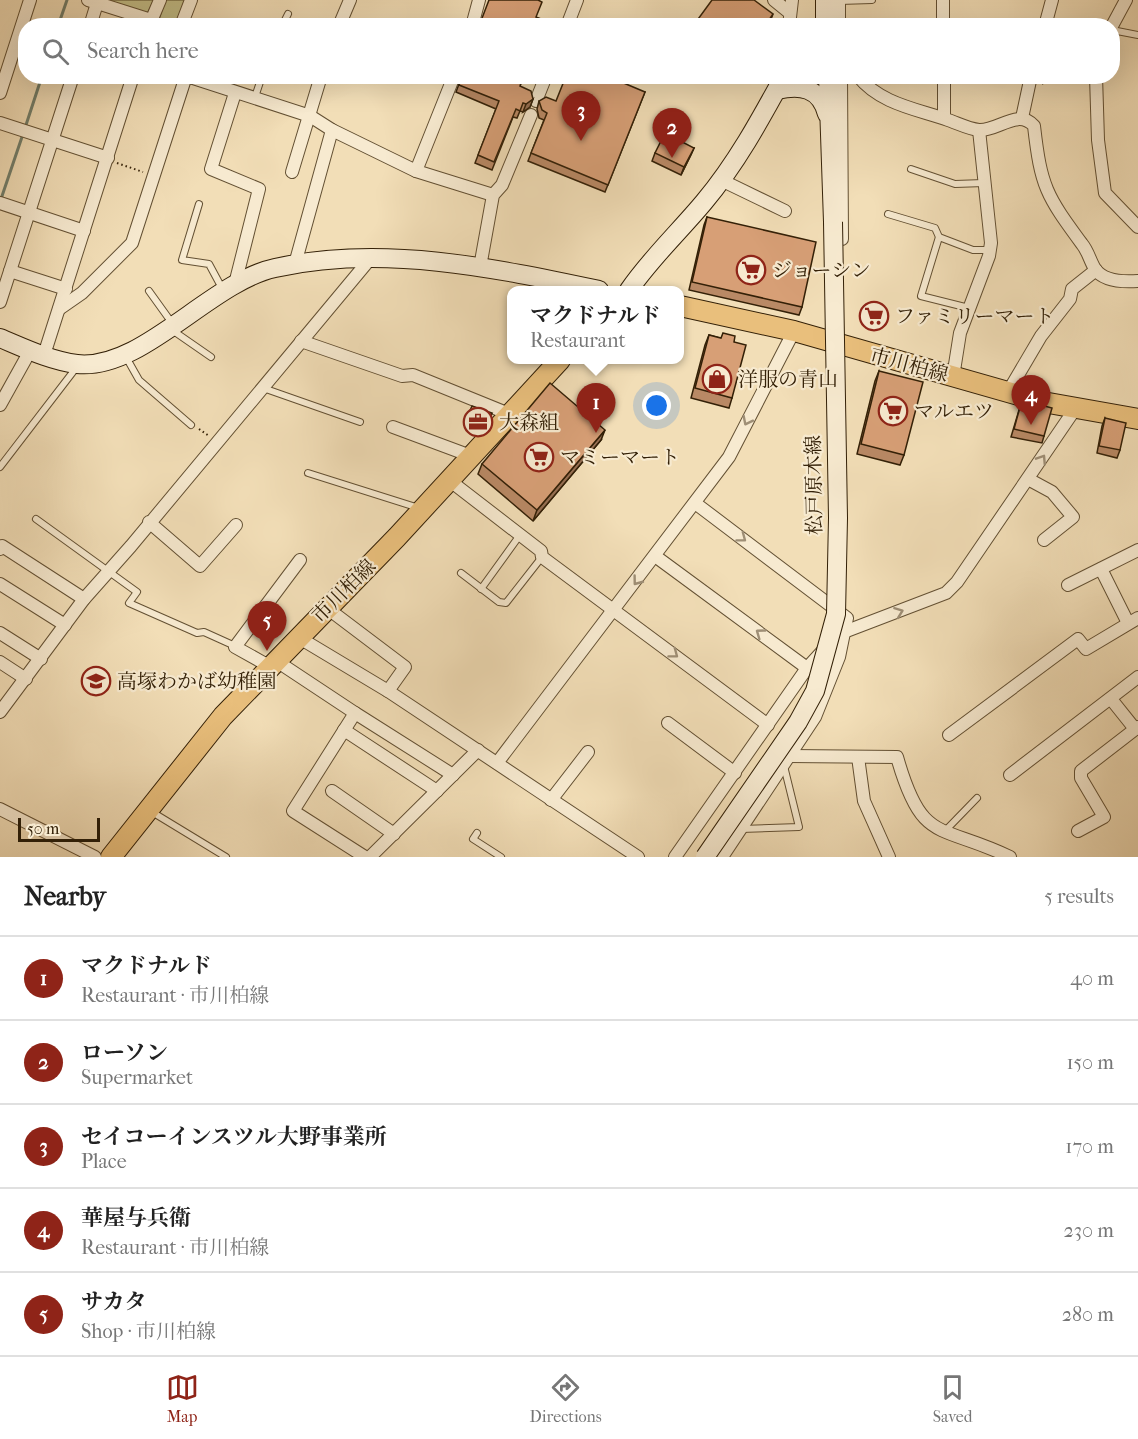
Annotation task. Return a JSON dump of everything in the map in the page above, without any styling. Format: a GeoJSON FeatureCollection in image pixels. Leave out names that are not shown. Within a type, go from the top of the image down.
{"type":"FeatureCollection","features":[{"type":"Feature","properties":{"kind":"main road","name":"市川柏線"},"geometry":{"type":"LineString","coordinates":[[684,307],[794,331],[952,377],[1074,409],[1138,419]]}},
{"type":"Feature","properties":{"kind":"main road","name":"市川柏線"},"geometry":{"type":"LineString","coordinates":[[111,857],[223,716],[423,509],[556,364]]}},
{"type":"Feature","properties":{"kind":"street"},"geometry":{"type":"LineString","coordinates":[[24,18],[30,0]]}},
{"type":"Feature","properties":{"kind":"street"},"geometry":{"type":"LineString","coordinates":[[154,18],[160,0]]}},
{"type":"Feature","properties":{"kind":"street"},"geometry":{"type":"LineString","coordinates":[[184,18],[191,0]]}},
{"type":"Feature","properties":{"kind":"street"},"geometry":{"type":"LineString","coordinates":[[342,18],[350,0]]}},
{"type":"Feature","properties":{"kind":"street"},"geometry":{"type":"LineString","coordinates":[[474,18],[479,0]]}},
{"type":"Feature","properties":{"kind":"street"},"geometry":{"type":"LineString","coordinates":[[570,18],[577,0]]}},
{"type":"Feature","properties":{"kind":"street"},"geometry":{"type":"LineString","coordinates":[[774,0],[790,13]]}},
{"type":"Feature","properties":{"kind":"street"},"geometry":{"type":"LineString","coordinates":[[828,18],[834,0]]}},
{"type":"Feature","properties":{"kind":"street"},"geometry":{"type":"LineString","coordinates":[[834,0],[837,18]]}},
{"type":"Feature","properties":{"kind":"street"},"geometry":{"type":"LineString","coordinates":[[943,0],[944,18]]}},
{"type":"Feature","properties":{"kind":"street"},"geometry":{"type":"LineString","coordinates":[[1047,18],[1052,0]]}},
{"type":"Feature","properties":{"kind":"street"},"geometry":{"type":"LineString","coordinates":[[1118,18],[1126,0]]}},
{"type":"Feature","properties":{"kind":"street"},"geometry":{"type":"LineString","coordinates":[[91,18],[94,1],[137,18]]}},
{"type":"Feature","properties":{"kind":"street"},"geometry":{"type":"LineString","coordinates":[[0,93],[18,37]]}},
{"type":"Feature","properties":{"kind":"street"},"geometry":{"type":"LineString","coordinates":[[0,302],[71,84]]}},
{"type":"Feature","properties":{"kind":"street"},"geometry":{"type":"LineString","coordinates":[[0,405],[37,353],[59,309],[131,84]]}},
{"type":"Feature","properties":{"kind":"street"},"geometry":{"type":"LineString","coordinates":[[59,309],[81,293],[132,243],[183,84]]}},
{"type":"Feature","properties":{"kind":"street"},"geometry":{"type":"LineString","coordinates":[[209,84],[310,116],[332,130],[416,171],[493,195]]}},
{"type":"Feature","properties":{"kind":"street"},"geometry":{"type":"LineString","coordinates":[[292,172],[319,84]]}},
{"type":"Feature","properties":{"kind":"street"},"geometry":{"type":"LineString","coordinates":[[416,171],[451,84]]}},
{"type":"Feature","properties":{"kind":"street"},"geometry":{"type":"LineString","coordinates":[[536,101],[543,84]]}},
{"type":"Feature","properties":{"kind":"street"},"geometry":{"type":"LineString","coordinates":[[632,286],[644,268],[722,180],[756,127],[779,84]]}},
{"type":"Feature","properties":{"kind":"street"},"geometry":{"type":"LineString","coordinates":[[786,84],[812,91],[825,108],[830,128]]}},
{"type":"Feature","properties":{"kind":"street","name":"松戸原木線"},"geometry":{"type":"LineString","coordinates":[[705,857],[798,722],[814,691],[836,614],[838,519],[828,84]]}},
{"type":"Feature","properties":{"kind":"street"},"geometry":{"type":"LineString","coordinates":[[840,84],[842,273]]}},
{"type":"Feature","properties":{"kind":"street"},"geometry":{"type":"LineString","coordinates":[[865,84],[894,103],[979,130],[1022,118],[1034,126],[1042,183],[1055,207],[1084,246],[1096,270],[1115,280],[1138,281]]}},
{"type":"Feature","properties":{"kind":"street"},"geometry":{"type":"LineString","coordinates":[[944,84],[944,118]]}},
{"type":"Feature","properties":{"kind":"street"},"geometry":{"type":"LineString","coordinates":[[1022,118],[1029,84]]}},
{"type":"Feature","properties":{"kind":"street"},"geometry":{"type":"LineString","coordinates":[[1096,84],[1098,140],[1105,193],[1138,227]]}},
{"type":"Feature","properties":{"kind":"street"},"geometry":{"type":"LineString","coordinates":[[229,287],[259,189],[211,169],[235,93]]}},
{"type":"Feature","properties":{"kind":"street"},"geometry":{"type":"LineString","coordinates":[[480,267],[493,195],[502,185],[531,115]]}},
{"type":"Feature","properties":{"kind":"street"},"geometry":{"type":"LineString","coordinates":[[0,123],[108,158]]}},
{"type":"Feature","properties":{"kind":"street"},"geometry":{"type":"LineString","coordinates":[[295,264],[332,130]]}},
{"type":"Feature","properties":{"kind":"street"},"geometry":{"type":"LineString","coordinates":[[952,377],[960,333],[990,250],[990,222],[979,130]]}},
{"type":"Feature","properties":{"kind":"street"},"geometry":{"type":"LineString","coordinates":[[722,180],[785,211]]}},
{"type":"Feature","properties":{"kind":"street"},"geometry":{"type":"LineString","coordinates":[[0,202],[84,231]]}},
{"type":"Feature","properties":{"kind":"street"},"geometry":{"type":"LineString","coordinates":[[0,712],[108,569],[131,546],[370,259]]}},
{"type":"Feature","properties":{"kind":"street"},"geometry":{"type":"LineString","coordinates":[[0,338],[37,353],[79,364],[125,355],[229,287],[255,274],[295,264],[370,259],[480,267],[574,286]]}},
{"type":"Feature","properties":{"kind":"street"},"geometry":{"type":"LineString","coordinates":[[1008,392],[1041,336],[1070,299],[1072,290],[1096,270]]}},
{"type":"Feature","properties":{"kind":"street"},"geometry":{"type":"LineString","coordinates":[[10,271],[66,289]]}},
{"type":"Feature","properties":{"kind":"street"},"geometry":{"type":"LineString","coordinates":[[497,763],[729,457],[794,331]]}},
{"type":"Feature","properties":{"kind":"street"},"geometry":{"type":"LineString","coordinates":[[301,341],[402,376],[413,375],[509,414]]}},
{"type":"Feature","properties":{"kind":"street"},"geometry":{"type":"LineString","coordinates":[[675,857],[807,668],[829,644],[844,632],[946,593],[957,582],[1074,409]]}},
{"type":"Feature","properties":{"kind":"street"},"geometry":{"type":"LineString","coordinates":[[393,427],[471,456]]}},
{"type":"Feature","properties":{"kind":"street"},"geometry":{"type":"LineString","coordinates":[[1028,479],[1052,492],[1073,517],[1044,540]]}},
{"type":"Feature","properties":{"kind":"street"},"geometry":{"type":"LineString","coordinates":[[450,480],[541,551],[542,557],[770,723],[804,734]]}},
{"type":"Feature","properties":{"kind":"street"},"geometry":{"type":"LineString","coordinates":[[695,503],[847,618],[829,687],[804,734],[722,857]]}},
{"type":"Feature","properties":{"kind":"street"},"geometry":{"type":"LineString","coordinates":[[149,522],[200,566],[236,525]]}},
{"type":"Feature","properties":{"kind":"street"},"geometry":{"type":"LineString","coordinates":[[0,549],[2,546],[84,599]]}},
{"type":"Feature","properties":{"kind":"street"},"geometry":{"type":"LineString","coordinates":[[1068,585],[1084,574],[1101,569],[1138,550]]}},
{"type":"Feature","properties":{"kind":"street"},"geometry":{"type":"LineString","coordinates":[[655,556],[807,668]]}},
{"type":"Feature","properties":{"kind":"street"},"geometry":{"type":"LineString","coordinates":[[300,561],[236,646],[272,663],[453,776]]}},
{"type":"Feature","properties":{"kind":"street"},"geometry":{"type":"LineString","coordinates":[[949,735],[1078,639],[1086,649],[1133,621],[1101,569]]}},
{"type":"Feature","properties":{"kind":"street"},"geometry":{"type":"LineString","coordinates":[[0,584],[65,625]]}},
{"type":"Feature","properties":{"kind":"street"},"geometry":{"type":"LineString","coordinates":[[327,608],[405,667],[388,691]]}},
{"type":"Feature","properties":{"kind":"street"},"geometry":{"type":"LineString","coordinates":[[0,633],[41,658]]}},
{"type":"Feature","properties":{"kind":"street"},"geometry":{"type":"LineString","coordinates":[[298,637],[388,691],[638,857]]}},
{"type":"Feature","properties":{"kind":"street"},"geometry":{"type":"LineString","coordinates":[[0,662],[26,679]]}},
{"type":"Feature","properties":{"kind":"street"},"geometry":{"type":"LineString","coordinates":[[1010,775],[1138,677]]}},
{"type":"Feature","properties":{"kind":"street"},"geometry":{"type":"LineString","coordinates":[[1078,831],[1104,817],[1081,778],[1080,771],[1137,728],[1111,699]]}},
{"type":"Feature","properties":{"kind":"street"},"geometry":{"type":"LineString","coordinates":[[355,713],[293,811],[365,857]]}},
{"type":"Feature","properties":{"kind":"street"},"geometry":{"type":"LineString","coordinates":[[668,723],[735,773]]}},
{"type":"Feature","properties":{"kind":"street"},"geometry":{"type":"LineString","coordinates":[[344,730],[437,791]]}},
{"type":"Feature","properties":{"kind":"street"},"geometry":{"type":"LineString","coordinates":[[370,857],[478,750]]}},
{"type":"Feature","properties":{"kind":"street"},"geometry":{"type":"LineString","coordinates":[[551,800],[588,752]]}},
{"type":"Feature","properties":{"kind":"street"},"geometry":{"type":"LineString","coordinates":[[858,757],[864,801],[885,856]]}},
{"type":"Feature","properties":{"kind":"street"},"geometry":{"type":"LineString","coordinates":[[787,761],[897,757],[915,807],[927,823],[944,833],[986,846],[1010,857]]}},
{"type":"Feature","properties":{"kind":"street"},"geometry":{"type":"LineString","coordinates":[[332,791],[394,834]]}},
{"type":"Feature","properties":{"kind":"street"},"geometry":{"type":"LineString","coordinates":[[0,809],[95,857]]}},
{"type":"Feature","properties":{"kind":"lane"},"geometry":{"type":"LineString","coordinates":[[834,0],[872,0]]}},
{"type":"Feature","properties":{"kind":"lane"},"geometry":{"type":"LineString","coordinates":[[1120,30],[1138,35]]}},
{"type":"Feature","properties":{"kind":"lane"},"geometry":{"type":"LineString","coordinates":[[255,97],[259,84]]}},
{"type":"Feature","properties":{"kind":"lane"},"geometry":{"type":"LineString","coordinates":[[911,169],[955,184],[984,183]]}},
{"type":"Feature","properties":{"kind":"lane"},"geometry":{"type":"LineString","coordinates":[[199,204],[182,260],[209,264],[229,287]]}},
{"type":"Feature","properties":{"kind":"lane"},"geometry":{"type":"LineString","coordinates":[[888,214],[936,228],[939,237],[921,296],[969,308]]}},
{"type":"Feature","properties":{"kind":"lane"},"geometry":{"type":"LineString","coordinates":[[939,237],[973,250],[990,250]]}},
{"type":"Feature","properties":{"kind":"lane"},"geometry":{"type":"LineString","coordinates":[[149,291],[171,326],[211,357]]}},
{"type":"Feature","properties":{"kind":"lane"},"geometry":{"type":"LineString","coordinates":[[125,355],[139,380],[191,425]]}},
{"type":"Feature","properties":{"kind":"lane"},"geometry":{"type":"LineString","coordinates":[[0,467],[79,364]]}},
{"type":"Feature","properties":{"kind":"lane"},"geometry":{"type":"LineString","coordinates":[[263,388],[360,422]]}},
{"type":"Feature","properties":{"kind":"lane"},"geometry":{"type":"LineString","coordinates":[[308,473],[423,509]]}},
{"type":"Feature","properties":{"kind":"lane"},"geometry":{"type":"LineString","coordinates":[[36,519],[137,591],[129,603],[197,633],[204,632],[236,646]]}},
{"type":"Feature","properties":{"kind":"lane"},"geometry":{"type":"LineString","coordinates":[[481,589],[520,535]]}},
{"type":"Feature","properties":{"kind":"lane"},"geometry":{"type":"LineString","coordinates":[[460,573],[500,602],[506,603],[542,557]]}},
{"type":"Feature","properties":{"kind":"lane"},"geometry":{"type":"LineString","coordinates":[[740,830],[799,827],[787,761]]}},
{"type":"Feature","properties":{"kind":"lane"},"geometry":{"type":"LineString","coordinates":[[944,833],[977,798]]}},
{"type":"Feature","properties":{"kind":"lane"},"geometry":{"type":"LineString","coordinates":[[148,809],[226,857]]}},
{"type":"Feature","properties":{"kind":"lane"},"geometry":{"type":"LineString","coordinates":[[477,833],[473,839],[501,857]]}},
{"type":"Feature","properties":{"kind":"path"},"geometry":{"type":"LineString","coordinates":[[108,158],[154,176]]}},
{"type":"Feature","properties":{"kind":"path"},"geometry":{"type":"LineString","coordinates":[[191,425],[217,441]]}},
{"type":"Feature","properties":{"kind":"shaded area"},"geometry":{"type":"Polygon","coordinates":[[[106,0],[154,0],[147,14],[106,0]]]}},
{"type":"Feature","properties":{"kind":"shaded area"},"geometry":{"type":"Polygon","coordinates":[[[165,0],[186,0],[181,18],[159,18],[165,0]]]}},
{"type":"Feature","properties":{"kind":"building"},"geometry":{"type":"Polygon","coordinates":[[[489,0],[538,0],[542,2],[536,17],[538,18],[482,18],[489,0]]]}},
{"type":"Feature","properties":{"kind":"building"},"geometry":{"type":"Polygon","coordinates":[[[712,0],[754,0],[773,14],[770,18],[699,18],[712,0]]]}},
{"type":"Feature","properties":{"kind":"building"},"geometry":{"type":"Polygon","coordinates":[[[521,84],[520,86],[531,91],[533,99],[526,104],[523,103],[520,111],[516,109],[494,162],[478,155],[499,101],[459,85],[521,84]]]}},
{"type":"Feature","properties":{"kind":"building"},"geometry":{"type":"Polygon","coordinates":[[[563,84],[626,84],[645,92],[608,185],[531,153],[547,113],[542,110],[539,101],[546,97],[556,101],[563,84]]]}},
{"type":"Feature","properties":{"kind":"building"},"geometry":{"type":"Polygon","coordinates":[[[665,133],[694,148],[684,167],[655,153],[665,133]]]}},
{"type":"Feature","properties":{"kind":"building","name":"ジョーシン"},"geometry":{"type":"Polygon","coordinates":[[[707,217],[816,242],[802,307],[692,282],[707,217]]]}},
{"type":"Feature","properties":{"kind":"building"},"geometry":{"type":"Polygon","coordinates":[[[723,333],[735,336],[734,342],[746,345],[732,398],[695,388],[709,335],[721,338],[723,333]]]}},
{"type":"Feature","properties":{"kind":"building"},"geometry":{"type":"Polygon","coordinates":[[[879,371],[923,382],[904,455],[861,444],[879,371]]]}},
{"type":"Feature","properties":{"kind":"building","name":"マミーマート"},"geometry":{"type":"Polygon","coordinates":[[[550,383],[605,430],[537,510],[482,464],[550,383]]]}},
{"type":"Feature","properties":{"kind":"building"},"geometry":{"type":"Polygon","coordinates":[[[1022,400],[1052,408],[1044,436],[1014,429],[1022,400]]]}},
{"type":"Feature","properties":{"kind":"building"},"geometry":{"type":"Polygon","coordinates":[[[472,406],[492,413],[480,426],[466,420],[472,406]]]}},
{"type":"Feature","properties":{"kind":"building"},"geometry":{"type":"Polygon","coordinates":[[[1105,418],[1126,423],[1120,450],[1099,446],[1105,418]]]}},
{"type":"Feature","properties":{"kind":"waterway"},"geometry":{"type":"LineString","coordinates":[[61,18],[67,0]]}},
{"type":"Feature","properties":{"kind":"waterway"},"geometry":{"type":"LineString","coordinates":[[25,128],[39,84]]}},
{"type":"Feature","properties":{"kind":"waterway"},"geometry":{"type":"LineString","coordinates":[[1,199],[23,134]]}},
{"type":"Feature","properties":{"kind":"place","name":"セイコーインスツル大野事業所"},"geometry":{"type":"Point","coordinates":[581,141]}},
{"type":"Feature","properties":{"kind":"place","name":"ローソン"},"geometry":{"type":"Point","coordinates":[672,158]}},
{"type":"Feature","properties":{"kind":"place","name":"ジョーシン"},"geometry":{"type":"Point","coordinates":[751,270]}},
{"type":"Feature","properties":{"kind":"place","name":"ファミリーマート"},"geometry":{"type":"Point","coordinates":[874,316]}},
{"type":"Feature","properties":{"kind":"place","name":"洋服の青山"},"geometry":{"type":"Point","coordinates":[717,379]}},
{"type":"Feature","properties":{"kind":"place","name":"マルエツ"},"geometry":{"type":"Point","coordinates":[893,411]}},
{"type":"Feature","properties":{"kind":"place","name":"大森組"},"geometry":{"type":"Point","coordinates":[478,422]}},
{"type":"Feature","properties":{"kind":"place","name":"華屋与兵衛"},"geometry":{"type":"Point","coordinates":[1031,425]}},
{"type":"Feature","properties":{"kind":"place","name":"マクドナルド"},"geometry":{"type":"Point","coordinates":[596,433]}},
{"type":"Feature","properties":{"kind":"place","name":"マミーマート"},"geometry":{"type":"Point","coordinates":[539,457]}},
{"type":"Feature","properties":{"kind":"place","name":"サカタ"},"geometry":{"type":"Point","coordinates":[267,651]}},
{"type":"Feature","properties":{"kind":"place","name":"高塚わかば幼稚園"},"geometry":{"type":"Point","coordinates":[96,681]}}]}
